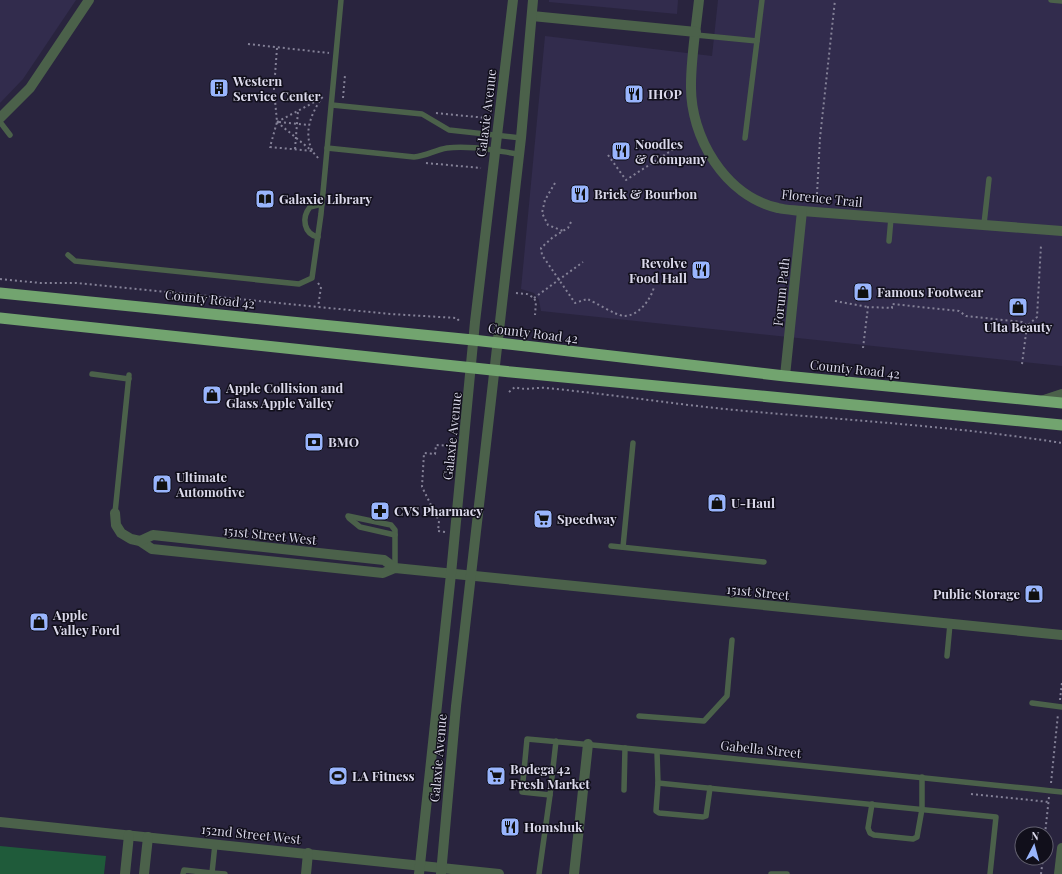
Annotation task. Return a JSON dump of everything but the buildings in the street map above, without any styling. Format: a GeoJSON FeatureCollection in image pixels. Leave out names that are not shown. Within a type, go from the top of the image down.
{"type":"FeatureCollection","features":[{"type":"Feature","properties":{"kind":"highway","name":"County Road 42"},"geometry":{"type":"LineString","coordinates":[[0,293],[473,340],[785,376],[1062,403]]}},
{"type":"Feature","properties":{"kind":"highway"},"geometry":{"type":"LineString","coordinates":[[0,318],[472,368],[1062,425]]}},
{"type":"Feature","properties":{"kind":"street"},"geometry":{"type":"LineString","coordinates":[[0,118],[30,88],[88,0]]}},
{"type":"Feature","properties":{"kind":"street","name":"Galaxie Avenue"},"geometry":{"type":"LineString","coordinates":[[419,870],[472,368],[473,340],[512,0]]}},
{"type":"Feature","properties":{"kind":"street","name":"Galaxie Avenue"},"geometry":{"type":"LineString","coordinates":[[441,871],[456,706],[470,576],[499,343],[521,138],[533,0]]}},
{"type":"Feature","properties":{"kind":"street","name":"Florence Trail"},"geometry":{"type":"LineString","coordinates":[[700,0],[691,75],[691,97],[696,120],[703,143],[708,151],[726,176],[744,192],[756,199],[778,208],[802,211],[1062,231]]}},
{"type":"Feature","properties":{"kind":"street"},"geometry":{"type":"LineString","coordinates":[[532,16],[696,34]]}},
{"type":"Feature","properties":{"kind":"street","name":"Forum Path"},"geometry":{"type":"LineString","coordinates":[[785,376],[802,211]]}},
{"type":"Feature","properties":{"kind":"street"},"geometry":{"type":"LineString","coordinates":[[1041,401],[1062,394]]}},
{"type":"Feature","properties":{"kind":"street"},"geometry":{"type":"LineString","coordinates":[[1045,424],[1062,421]]}},
{"type":"Feature","properties":{"kind":"street","name":"151st Street West"},"geometry":{"type":"LineString","coordinates":[[115,513],[116,525],[122,533],[131,539],[140,541],[153,535],[384,560],[395,568],[451,574]]}},
{"type":"Feature","properties":{"kind":"street","name":"151st Street"},"geometry":{"type":"LineString","coordinates":[[451,574],[1062,635]]}},
{"type":"Feature","properties":{"kind":"street"},"geometry":{"type":"LineString","coordinates":[[574,874],[588,744]]}},
{"type":"Feature","properties":{"kind":"street","name":"152nd Street West"},"geometry":{"type":"LineString","coordinates":[[0,822],[308,853],[419,870],[499,874]]}},
{"type":"Feature","properties":{"kind":"street"},"geometry":{"type":"LineString","coordinates":[[125,874],[129,835]]}},
{"type":"Feature","properties":{"kind":"street"},"geometry":{"type":"LineString","coordinates":[[144,874],[148,837]]}},
{"type":"Feature","properties":{"kind":"street"},"geometry":{"type":"LineString","coordinates":[[1059,874],[1062,848]]}},
{"type":"Feature","properties":{"kind":"street"},"geometry":{"type":"LineString","coordinates":[[306,874],[308,853]]}},
{"type":"Feature","properties":{"kind":"lane"},"geometry":{"type":"LineString","coordinates":[[68,255],[75,260],[299,284],[312,278],[322,204],[341,0]]}},
{"type":"Feature","properties":{"kind":"lane"},"geometry":{"type":"LineString","coordinates":[[745,138],[762,0]]}},
{"type":"Feature","properties":{"kind":"lane"},"geometry":{"type":"LineString","coordinates":[[1051,0],[1062,1]]}},
{"type":"Feature","properties":{"kind":"lane"},"geometry":{"type":"LineString","coordinates":[[696,34],[757,41]]}},
{"type":"Feature","properties":{"kind":"lane"},"geometry":{"type":"LineString","coordinates":[[332,105],[422,114],[449,130],[521,138]]}},
{"type":"Feature","properties":{"kind":"lane"},"geometry":{"type":"LineString","coordinates":[[0,122],[10,135]]}},
{"type":"Feature","properties":{"kind":"lane"},"geometry":{"type":"LineString","coordinates":[[327,148],[414,157],[422,157],[440,149],[457,147],[519,154]]}},
{"type":"Feature","properties":{"kind":"lane"},"geometry":{"type":"LineString","coordinates":[[984,224],[989,179]]}},
{"type":"Feature","properties":{"kind":"lane"},"geometry":{"type":"LineString","coordinates":[[318,237],[311,235],[308,232],[305,217],[310,207],[322,204]]}},
{"type":"Feature","properties":{"kind":"lane"},"geometry":{"type":"LineString","coordinates":[[889,241],[891,218]]}},
{"type":"Feature","properties":{"kind":"lane"},"geometry":{"type":"LineString","coordinates":[[92,374],[129,377],[115,513]]}},
{"type":"Feature","properties":{"kind":"lane"},"geometry":{"type":"LineString","coordinates":[[623,547],[633,443]]}},
{"type":"Feature","properties":{"kind":"lane"},"geometry":{"type":"LineString","coordinates":[[395,535],[360,527],[348,516],[391,525],[395,530],[395,535],[395,568]]}},
{"type":"Feature","properties":{"kind":"lane"},"geometry":{"type":"LineString","coordinates":[[611,546],[764,562]]}},
{"type":"Feature","properties":{"kind":"lane"},"geometry":{"type":"LineString","coordinates":[[947,656],[950,624]]}},
{"type":"Feature","properties":{"kind":"lane"},"geometry":{"type":"LineString","coordinates":[[638,716],[704,721],[727,696],[732,640]]}},
{"type":"Feature","properties":{"kind":"lane"},"geometry":{"type":"LineString","coordinates":[[1032,704],[1060,707]]}},
{"type":"Feature","properties":{"kind":"lane","name":"Gabella Street"},"geometry":{"type":"LineString","coordinates":[[550,795],[522,792],[527,739],[1062,792]]}},
{"type":"Feature","properties":{"kind":"lane"},"geometry":{"type":"LineString","coordinates":[[539,874],[556,741]]}},
{"type":"Feature","properties":{"kind":"lane"},"geometry":{"type":"LineString","coordinates":[[624,790],[625,748]]}},
{"type":"Feature","properties":{"kind":"lane"},"geometry":{"type":"LineString","coordinates":[[658,752],[656,811],[659,813],[706,816],[708,812],[710,788]]}},
{"type":"Feature","properties":{"kind":"lane"},"geometry":{"type":"LineString","coordinates":[[872,804],[868,828],[870,833],[874,835],[913,839],[917,837],[922,809],[922,777]]}},
{"type":"Feature","properties":{"kind":"lane"},"geometry":{"type":"LineString","coordinates":[[658,783],[996,817],[990,874]]}},
{"type":"Feature","properties":{"kind":"lane"},"geometry":{"type":"LineString","coordinates":[[212,873],[215,844]]}},
{"type":"Feature","properties":{"kind":"lane"},"geometry":{"type":"LineString","coordinates":[[183,874],[184,870],[225,874]]}},
{"type":"Feature","properties":{"kind":"lane"},"geometry":{"type":"LineString","coordinates":[[772,874],[787,874]]}},
{"type":"Feature","properties":{"kind":"path"},"geometry":{"type":"LineString","coordinates":[[817,194],[820,138],[836,0]]}},
{"type":"Feature","properties":{"kind":"path"},"geometry":{"type":"LineString","coordinates":[[248,44],[329,52]]}},
{"type":"Feature","properties":{"kind":"path"},"geometry":{"type":"LineString","coordinates":[[328,60],[330,46]]}},
{"type":"Feature","properties":{"kind":"path"},"geometry":{"type":"LineString","coordinates":[[277,48],[274,90],[278,111],[278,122],[270,147],[312,151]]}},
{"type":"Feature","properties":{"kind":"path"},"geometry":{"type":"LineString","coordinates":[[312,151],[309,125],[314,109],[323,97],[324,92]]}},
{"type":"Feature","properties":{"kind":"path"},"geometry":{"type":"LineString","coordinates":[[278,122],[323,97]]}},
{"type":"Feature","properties":{"kind":"path"},"geometry":{"type":"LineString","coordinates":[[294,149],[298,111]]}},
{"type":"Feature","properties":{"kind":"path"},"geometry":{"type":"LineString","coordinates":[[278,122],[309,125]]}},
{"type":"Feature","properties":{"kind":"path"},"geometry":{"type":"LineString","coordinates":[[278,122],[318,157],[317,164]]}},
{"type":"Feature","properties":{"kind":"path"},"geometry":{"type":"LineString","coordinates":[[608,155],[626,180],[683,143]]}},
{"type":"Feature","properties":{"kind":"path"},"geometry":{"type":"LineString","coordinates":[[555,183],[545,200],[542,214],[548,225],[564,231]]}},
{"type":"Feature","properties":{"kind":"path"},"geometry":{"type":"LineString","coordinates":[[570,222],[568,228],[553,236],[541,248],[542,255],[575,303],[587,299],[623,316],[630,315],[644,306],[654,287]]}},
{"type":"Feature","properties":{"kind":"path"},"geometry":{"type":"LineString","coordinates":[[1022,364],[1027,326],[1038,317],[1041,245]]}},
{"type":"Feature","properties":{"kind":"path"},"geometry":{"type":"LineString","coordinates":[[534,298],[583,262]]}},
{"type":"Feature","properties":{"kind":"path"},"geometry":{"type":"LineString","coordinates":[[0,279],[41,283],[76,283],[390,314],[457,318],[459,321]]}},
{"type":"Feature","properties":{"kind":"path"},"geometry":{"type":"LineString","coordinates":[[317,282],[321,287],[318,306]]}},
{"type":"Feature","properties":{"kind":"path"},"geometry":{"type":"LineString","coordinates":[[516,293],[527,294],[534,298]]}},
{"type":"Feature","properties":{"kind":"path"},"geometry":{"type":"LineString","coordinates":[[534,298],[535,315]]}},
{"type":"Feature","properties":{"kind":"path"},"geometry":{"type":"LineString","coordinates":[[835,301],[868,307],[892,308],[892,304],[959,311],[966,316],[1022,322],[1027,326]]}},
{"type":"Feature","properties":{"kind":"path"},"geometry":{"type":"LineString","coordinates":[[863,348],[868,307]]}},
{"type":"Feature","properties":{"kind":"path"},"geometry":{"type":"LineString","coordinates":[[509,392],[515,387],[524,391],[536,387],[734,410],[821,416],[840,420],[920,426],[1062,443]]}},
{"type":"Feature","properties":{"kind":"path"},"geometry":{"type":"LineString","coordinates":[[445,532],[438,531],[439,521],[422,487],[424,453],[435,454],[436,445],[452,446]]}},
{"type":"Feature","properties":{"kind":"path"},"geometry":{"type":"LineString","coordinates":[[1046,826],[1062,682]]}},
{"type":"Feature","properties":{"kind":"path"},"geometry":{"type":"LineString","coordinates":[[971,794],[1049,802]]}},
{"type":"Feature","properties":{"kind":"shaded area"},"geometry":{"type":"Polygon","coordinates":[[[0,0],[76,0],[23,79],[0,103],[0,0]]]}},
{"type":"Feature","properties":{"kind":"shaded area"},"geometry":{"type":"Polygon","coordinates":[[[549,0],[678,0],[677,14],[549,2],[549,0]]]}},
{"type":"Feature","properties":{"kind":"shaded area"},"geometry":{"type":"Polygon","coordinates":[[[718,0],[1062,0],[1062,366],[541,311],[539,300],[534,293],[521,289],[545,36],[712,56],[718,0]]]}},
{"type":"Feature","properties":{"kind":"green space"},"geometry":{"type":"Polygon","coordinates":[[[0,846],[106,856],[104,874],[0,874],[0,846]]]}},
{"type":"Feature","properties":{"kind":"place","name":"Western Service Center"},"geometry":{"type":"Point","coordinates":[219,88]}},
{"type":"Feature","properties":{"kind":"place","name":"IHOP"},"geometry":{"type":"Point","coordinates":[634,94]}},
{"type":"Feature","properties":{"kind":"place","name":"Noodles & Company"},"geometry":{"type":"Point","coordinates":[621,151]}},
{"type":"Feature","properties":{"kind":"place","name":"Brick & Bourbon"},"geometry":{"type":"Point","coordinates":[580,194]}},
{"type":"Feature","properties":{"kind":"place","name":"Galaxie Library"},"geometry":{"type":"Point","coordinates":[265,199]}},
{"type":"Feature","properties":{"kind":"place","name":"Revolve Food Hall"},"geometry":{"type":"Point","coordinates":[701,270]}},
{"type":"Feature","properties":{"kind":"place","name":"Famous Footwear"},"geometry":{"type":"Point","coordinates":[863,292]}},
{"type":"Feature","properties":{"kind":"place","name":"Ulta Beauty"},"geometry":{"type":"Point","coordinates":[1018,307]}},
{"type":"Feature","properties":{"kind":"place","name":"Apple Collision and Glass Apple Valley"},"geometry":{"type":"Point","coordinates":[212,395]}},
{"type":"Feature","properties":{"kind":"place","name":"BMO"},"geometry":{"type":"Point","coordinates":[314,442]}},
{"type":"Feature","properties":{"kind":"place","name":"Ultimate Automotive"},"geometry":{"type":"Point","coordinates":[162,484]}},
{"type":"Feature","properties":{"kind":"place","name":"U-Haul"},"geometry":{"type":"Point","coordinates":[717,503]}},
{"type":"Feature","properties":{"kind":"place","name":"CVS Pharmacy"},"geometry":{"type":"Point","coordinates":[380,511]}},
{"type":"Feature","properties":{"kind":"place","name":"Speedway"},"geometry":{"type":"Point","coordinates":[543,519]}},
{"type":"Feature","properties":{"kind":"place","name":"Public Storage"},"geometry":{"type":"Point","coordinates":[1034,594]}},
{"type":"Feature","properties":{"kind":"place","name":"Apple Valley Ford"},"geometry":{"type":"Point","coordinates":[39,622]}},
{"type":"Feature","properties":{"kind":"place","name":"LA Fitness"},"geometry":{"type":"Point","coordinates":[338,776]}},
{"type":"Feature","properties":{"kind":"place","name":"Bodega 42 Fresh Market"},"geometry":{"type":"Point","coordinates":[496,776]}},
{"type":"Feature","properties":{"kind":"place","name":"Homshuk"},"geometry":{"type":"Point","coordinates":[510,827]}}]}
